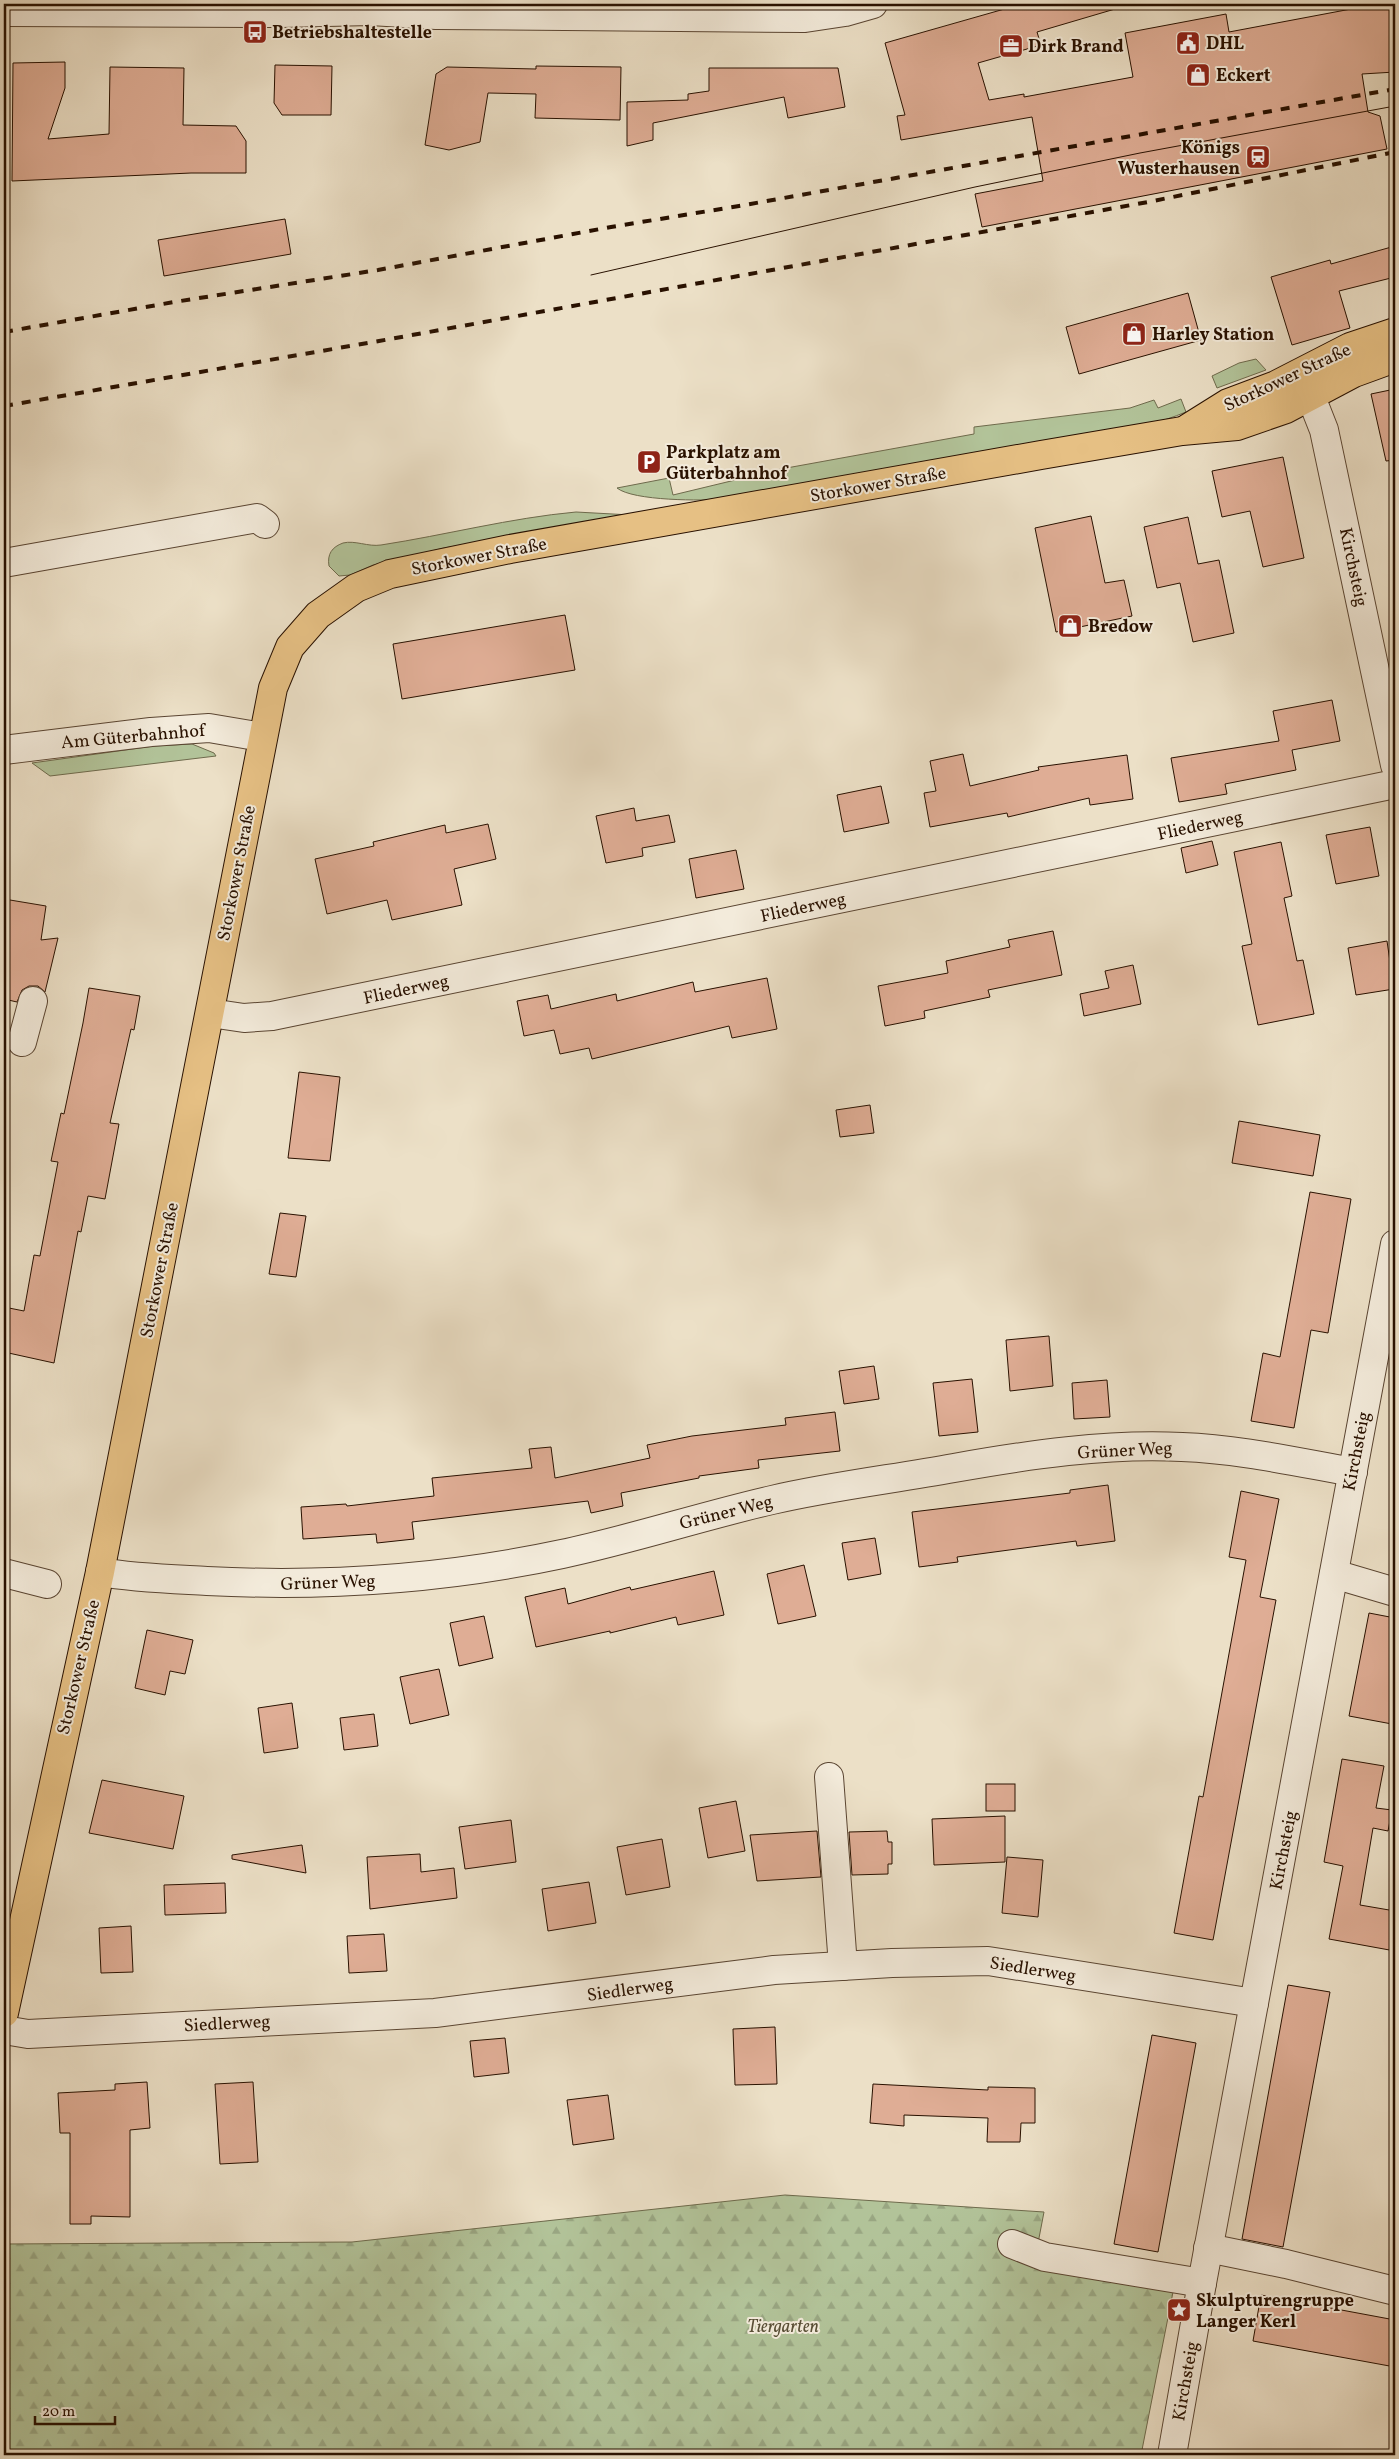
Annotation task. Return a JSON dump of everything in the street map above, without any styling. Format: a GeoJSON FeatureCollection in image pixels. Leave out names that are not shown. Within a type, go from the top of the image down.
{"type":"FeatureCollection","features":[{"type":"Feature","properties":{"kind":"main road","name":"Storkower Straße"},"geometry":{"type":"LineString","coordinates":[[1182,431],[1228,403],[1276,385],[1350,347],[1395,332]]}},
{"type":"Feature","properties":{"kind":"main road","name":"Storkower Straße"},"geometry":{"type":"LineString","coordinates":[[4,2013],[100,1572],[262,737],[273,688],[295,641],[318,615],[333,604],[356,588],[390,574],[519,548],[1182,431],[1237,426],[1286,409],[1354,373],[1395,358]]}},
{"type":"Feature","properties":{"kind":"street"},"geometry":{"type":"LineString","coordinates":[[4,12],[402,8],[453,15],[805,18],[845,12],[873,4]]}},
{"type":"Feature","properties":{"kind":"street","name":"Kirchsteig"},"geometry":{"type":"LineString","coordinates":[[1298,374],[1311,397],[1324,430],[1395,765]]}},
{"type":"Feature","properties":{"kind":"street"},"geometry":{"type":"LineString","coordinates":[[4,563],[257,518],[265,524]]}},
{"type":"Feature","properties":{"kind":"street","name":"Am Güterbahnhof"},"geometry":{"type":"LineString","coordinates":[[4,750],[151,732],[209,728],[262,737]]}},
{"type":"Feature","properties":{"kind":"street","name":"Fliederweg"},"geometry":{"type":"LineString","coordinates":[[210,1012],[244,1018],[272,1016],[1395,784]]}},
{"type":"Feature","properties":{"kind":"street"},"geometry":{"type":"LineString","coordinates":[[22,1042],[33,1001]]}},
{"type":"Feature","properties":{"kind":"street","name":"Kirchsteig"},"geometry":{"type":"LineString","coordinates":[[1172,2455],[1208,2248],[1395,1244]]}},
{"type":"Feature","properties":{"kind":"street","name":"Grüner Weg"},"geometry":{"type":"LineString","coordinates":[[100,1572],[144,1578],[266,1584],[334,1583],[421,1577],[488,1568],[565,1553],[774,1500],[1016,1458],[1125,1448],[1182,1447],[1256,1455],[1353,1472]]}},
{"type":"Feature","properties":{"kind":"street"},"geometry":{"type":"LineString","coordinates":[[4,1573],[47,1584]]}},
{"type":"Feature","properties":{"kind":"street"},"geometry":{"type":"LineString","coordinates":[[1334,1574],[1395,1592]]}},
{"type":"Feature","properties":{"kind":"street"},"geometry":{"type":"LineString","coordinates":[[829,1777],[843,1966]]}},
{"type":"Feature","properties":{"kind":"street","name":"Siedlerweg"},"geometry":{"type":"LineString","coordinates":[[4,2030],[34,2034],[435,2013],[774,1970],[988,1961],[1254,2002]]}},
{"type":"Feature","properties":{"kind":"street"},"geometry":{"type":"LineString","coordinates":[[1012,2244],[1045,2257],[1202,2283]]}},
{"type":"Feature","properties":{"kind":"street"},"geometry":{"type":"LineString","coordinates":[[1208,2248],[1286,2264],[1395,2291]]}},
{"type":"Feature","properties":{"kind":"green space"},"geometry":{"type":"Polygon","coordinates":[[[1256,359],[1266,370],[1217,388],[1212,376],[1239,363],[1256,359]]]}},
{"type":"Feature","properties":{"kind":"green space"},"geometry":{"type":"Polygon","coordinates":[[[1181,399],[1186,412],[1126,430],[1021,445],[725,499],[685,500],[652,498],[625,492],[617,488],[669,478],[673,495],[781,469],[974,434],[974,427],[1130,408],[1154,400],[1158,408],[1181,399]]]}},
{"type":"Feature","properties":{"kind":"green space"},"geometry":{"type":"Polygon","coordinates":[[[576,512],[631,515],[444,548],[373,565],[350,575],[339,576],[329,566],[331,552],[343,543],[381,545],[502,522],[576,512]]]}},
{"type":"Feature","properties":{"kind":"green space"},"geometry":{"type":"Polygon","coordinates":[[[192,744],[214,753],[216,756],[50,776],[32,763],[154,746],[192,744]]]}},
{"type":"Feature","properties":{"kind":"green space","name":"Tiergarten"},"geometry":{"type":"Polygon","coordinates":[[[785,2195],[1044,2212],[1034,2264],[1174,2287],[1141,2455],[4,2455],[4,2244],[352,2242],[785,2195]]]}},
{"type":"Feature","properties":{"kind":"building"},"geometry":{"type":"Polygon","coordinates":[[[1022,4],[1114,4],[1115,9],[1037,32],[1041,45],[978,63],[989,100],[1024,94],[1024,97],[1133,77],[1125,33],[1226,14],[1229,32],[1351,9],[1350,5],[1395,4],[1395,72],[1362,74],[1368,112],[1380,116],[1387,149],[982,227],[975,194],[1043,181],[1032,117],[901,140],[897,116],[905,115],[885,43],[1022,4]]]}},
{"type":"Feature","properties":{"kind":"building"},"geometry":{"type":"Polygon","coordinates":[[[65,62],[65,88],[48,139],[109,134],[110,67],[184,68],[183,125],[236,126],[246,141],[246,173],[191,173],[12,181],[13,63],[65,62]]]}},
{"type":"Feature","properties":{"kind":"building"},"geometry":{"type":"Polygon","coordinates":[[[275,65],[332,66],[331,115],[282,115],[274,103],[275,65]]]}},
{"type":"Feature","properties":{"kind":"building"},"geometry":{"type":"Polygon","coordinates":[[[536,66],[621,67],[620,120],[535,118],[536,94],[488,93],[480,142],[449,150],[425,145],[436,74],[447,67],[536,69],[536,66]]]}},
{"type":"Feature","properties":{"kind":"building"},"geometry":{"type":"Polygon","coordinates":[[[709,68],[838,68],[845,107],[788,118],[784,97],[653,123],[653,140],[627,146],[627,102],[688,100],[688,94],[709,91],[709,68]]]}},
{"type":"Feature","properties":{"kind":"building"},"geometry":{"type":"Polygon","coordinates":[[[285,219],[291,254],[164,276],[158,240],[285,219]]]}},
{"type":"Feature","properties":{"kind":"building"},"geometry":{"type":"Polygon","coordinates":[[[1395,246],[1395,277],[1339,291],[1350,328],[1292,345],[1271,277],[1330,260],[1331,264],[1395,246]]]}},
{"type":"Feature","properties":{"kind":"building","name":"Harley Station"},"geometry":{"type":"Polygon","coordinates":[[[1188,293],[1201,340],[1079,374],[1066,327],[1188,293]]]}},
{"type":"Feature","properties":{"kind":"building"},"geometry":{"type":"Polygon","coordinates":[[[1395,389],[1395,460],[1386,461],[1371,394],[1395,389]]]}},
{"type":"Feature","properties":{"kind":"building"},"geometry":{"type":"Polygon","coordinates":[[[1283,457],[1304,558],[1263,567],[1250,511],[1222,517],[1212,471],[1283,457]]]}},
{"type":"Feature","properties":{"kind":"building","name":"Bredow"},"geometry":{"type":"Polygon","coordinates":[[[1091,516],[1105,583],[1124,580],[1132,616],[1056,632],[1035,528],[1091,516]]]}},
{"type":"Feature","properties":{"kind":"building"},"geometry":{"type":"Polygon","coordinates":[[[1188,517],[1198,564],[1219,560],[1234,633],[1193,642],[1180,583],[1157,588],[1144,527],[1188,517]]]}},
{"type":"Feature","properties":{"kind":"building"},"geometry":{"type":"Polygon","coordinates":[[[565,615],[575,670],[402,699],[393,644],[565,615]]]}},
{"type":"Feature","properties":{"kind":"building"},"geometry":{"type":"Polygon","coordinates":[[[1332,700],[1340,741],[1292,750],[1296,770],[1225,784],[1227,794],[1179,802],[1171,758],[1279,741],[1273,711],[1332,700]]]}},
{"type":"Feature","properties":{"kind":"building"},"geometry":{"type":"Polygon","coordinates":[[[963,754],[970,786],[1039,770],[1038,767],[1127,755],[1133,799],[1090,805],[1089,798],[1008,817],[1007,813],[930,827],[924,793],[936,791],[930,761],[963,754]]]}},
{"type":"Feature","properties":{"kind":"building"},"geometry":{"type":"Polygon","coordinates":[[[881,786],[889,823],[844,832],[837,795],[881,786]]]}},
{"type":"Feature","properties":{"kind":"building"},"geometry":{"type":"Polygon","coordinates":[[[634,808],[636,821],[669,815],[675,842],[642,848],[643,856],[606,863],[596,816],[634,808]]]}},
{"type":"Feature","properties":{"kind":"building"},"geometry":{"type":"Polygon","coordinates":[[[488,824],[496,859],[454,869],[462,905],[392,920],[387,900],[327,914],[315,859],[374,846],[373,842],[445,825],[446,833],[488,824]]]}},
{"type":"Feature","properties":{"kind":"building"},"geometry":{"type":"Polygon","coordinates":[[[1370,827],[1379,876],[1336,884],[1326,835],[1370,827]]]}},
{"type":"Feature","properties":{"kind":"building"},"geometry":{"type":"Polygon","coordinates":[[[1212,841],[1218,865],[1186,873],[1181,848],[1212,841]]]}},
{"type":"Feature","properties":{"kind":"building"},"geometry":{"type":"Polygon","coordinates":[[[1281,842],[1292,896],[1284,898],[1297,961],[1303,960],[1314,1014],[1258,1025],[1242,946],[1252,944],[1234,852],[1281,842]]]}},
{"type":"Feature","properties":{"kind":"building"},"geometry":{"type":"Polygon","coordinates":[[[736,850],[744,889],[696,898],[689,859],[736,850]]]}},
{"type":"Feature","properties":{"kind":"building"},"geometry":{"type":"Polygon","coordinates":[[[4,899],[46,906],[41,940],[58,938],[45,992],[38,986],[29,986],[22,990],[17,1002],[4,999],[4,899]]]}},
{"type":"Feature","properties":{"kind":"building"},"geometry":{"type":"Polygon","coordinates":[[[1053,931],[1062,975],[988,990],[990,997],[924,1011],[925,1018],[885,1026],[878,986],[948,973],[946,961],[1010,947],[1008,940],[1053,931]]]}},
{"type":"Feature","properties":{"kind":"building"},"geometry":{"type":"Polygon","coordinates":[[[1387,941],[1394,989],[1356,995],[1348,948],[1387,941]]]}},
{"type":"Feature","properties":{"kind":"building"},"geometry":{"type":"Polygon","coordinates":[[[1133,965],[1141,1004],[1084,1016],[1080,994],[1109,988],[1105,971],[1133,965]]]}},
{"type":"Feature","properties":{"kind":"building"},"geometry":{"type":"Polygon","coordinates":[[[767,978],[777,1029],[732,1038],[729,1026],[592,1059],[589,1048],[560,1054],[554,1030],[524,1036],[517,1001],[548,995],[551,1009],[616,994],[617,1001],[693,982],[695,992],[767,978]]]}},
{"type":"Feature","properties":{"kind":"building"},"geometry":{"type":"Polygon","coordinates":[[[89,988],[140,996],[134,1030],[131,1029],[110,1123],[119,1124],[105,1199],[88,1196],[81,1232],[78,1231],[54,1363],[4,1352],[4,1307],[24,1311],[34,1255],[40,1256],[58,1162],[51,1161],[61,1113],[64,1114],[89,988]]]}},
{"type":"Feature","properties":{"kind":"building"},"geometry":{"type":"Polygon","coordinates":[[[299,1072],[340,1077],[330,1161],[288,1158],[299,1072]]]}},
{"type":"Feature","properties":{"kind":"building"},"geometry":{"type":"Polygon","coordinates":[[[870,1105],[874,1133],[840,1137],[836,1110],[870,1105]]]}},
{"type":"Feature","properties":{"kind":"building"},"geometry":{"type":"Polygon","coordinates":[[[1239,1121],[1320,1135],[1313,1176],[1232,1163],[1239,1121]]]}},
{"type":"Feature","properties":{"kind":"building"},"geometry":{"type":"Polygon","coordinates":[[[1310,1192],[1351,1199],[1328,1333],[1311,1330],[1294,1428],[1251,1421],[1263,1353],[1280,1357],[1310,1192]]]}},
{"type":"Feature","properties":{"kind":"building"},"geometry":{"type":"Polygon","coordinates":[[[280,1213],[306,1216],[296,1277],[269,1274],[280,1213]]]}},
{"type":"Feature","properties":{"kind":"building"},"geometry":{"type":"Polygon","coordinates":[[[1049,1336],[1053,1386],[1010,1391],[1006,1340],[1049,1336]]]}},
{"type":"Feature","properties":{"kind":"building"},"geometry":{"type":"Polygon","coordinates":[[[874,1366],[879,1399],[844,1404],[839,1371],[874,1366]]]}},
{"type":"Feature","properties":{"kind":"building"},"geometry":{"type":"Polygon","coordinates":[[[972,1379],[978,1432],[939,1436],[933,1383],[972,1379]]]}},
{"type":"Feature","properties":{"kind":"building"},"geometry":{"type":"Polygon","coordinates":[[[1107,1380],[1110,1417],[1074,1419],[1072,1383],[1107,1380]]]}},
{"type":"Feature","properties":{"kind":"building"},"geometry":{"type":"Polygon","coordinates":[[[835,1412],[840,1451],[758,1460],[759,1468],[699,1476],[699,1478],[621,1493],[623,1506],[591,1513],[588,1501],[412,1522],[414,1539],[377,1543],[376,1534],[303,1539],[301,1507],[346,1504],[347,1506],[434,1496],[432,1478],[532,1468],[529,1449],[551,1447],[555,1478],[650,1458],[647,1445],[692,1436],[786,1425],[785,1418],[835,1412]]]}},
{"type":"Feature","properties":{"kind":"building"},"geometry":{"type":"Polygon","coordinates":[[[1108,1485],[1115,1541],[1077,1546],[1076,1541],[957,1557],[958,1562],[919,1567],[912,1512],[1070,1493],[1070,1490],[1108,1485]]]}},
{"type":"Feature","properties":{"kind":"building"},"geometry":{"type":"Polygon","coordinates":[[[1241,1491],[1279,1499],[1260,1597],[1276,1600],[1213,1940],[1174,1933],[1199,1796],[1203,1797],[1246,1560],[1229,1557],[1241,1491]]]}},
{"type":"Feature","properties":{"kind":"building"},"geometry":{"type":"Polygon","coordinates":[[[875,1538],[881,1574],[848,1580],[842,1543],[875,1538]]]}},
{"type":"Feature","properties":{"kind":"building"},"geometry":{"type":"Polygon","coordinates":[[[804,1565],[816,1616],[778,1624],[767,1574],[804,1565]]]}},
{"type":"Feature","properties":{"kind":"building"},"geometry":{"type":"Polygon","coordinates":[[[714,1571],[724,1615],[678,1625],[676,1617],[610,1633],[610,1631],[536,1647],[525,1597],[565,1588],[568,1604],[630,1587],[631,1590],[714,1571]]]}},
{"type":"Feature","properties":{"kind":"building"},"geometry":{"type":"Polygon","coordinates":[[[1369,1613],[1395,1618],[1395,1704],[1392,1724],[1349,1716],[1369,1613]]]}},
{"type":"Feature","properties":{"kind":"building"},"geometry":{"type":"Polygon","coordinates":[[[484,1616],[493,1658],[459,1666],[450,1623],[484,1616]]]}},
{"type":"Feature","properties":{"kind":"building"},"geometry":{"type":"Polygon","coordinates":[[[147,1630],[193,1640],[185,1674],[170,1671],[165,1695],[135,1688],[147,1630]]]}},
{"type":"Feature","properties":{"kind":"building"},"geometry":{"type":"Polygon","coordinates":[[[439,1669],[449,1715],[410,1724],[400,1677],[439,1669]]]}},
{"type":"Feature","properties":{"kind":"building"},"geometry":{"type":"Polygon","coordinates":[[[292,1703],[298,1748],[264,1753],[258,1708],[292,1703]]]}},
{"type":"Feature","properties":{"kind":"building"},"geometry":{"type":"Polygon","coordinates":[[[374,1714],[378,1746],[344,1750],[340,1718],[374,1714]]]}},
{"type":"Feature","properties":{"kind":"building"},"geometry":{"type":"Polygon","coordinates":[[[1342,1759],[1384,1766],[1376,1808],[1392,1810],[1388,1831],[1373,1828],[1360,1905],[1395,1911],[1395,1951],[1329,1939],[1343,1866],[1324,1862],[1342,1759]]]}},
{"type":"Feature","properties":{"kind":"building"},"geometry":{"type":"Polygon","coordinates":[[[102,1780],[184,1796],[173,1849],[89,1833],[102,1780]]]}},
{"type":"Feature","properties":{"kind":"building"},"geometry":{"type":"Polygon","coordinates":[[[986,1784],[1015,1784],[1015,1811],[986,1811],[986,1784]]]}},
{"type":"Feature","properties":{"kind":"building"},"geometry":{"type":"Polygon","coordinates":[[[736,1801],[745,1851],[708,1858],[699,1808],[736,1801]]]}},
{"type":"Feature","properties":{"kind":"building"},"geometry":{"type":"Polygon","coordinates":[[[1005,1816],[1005,1862],[934,1865],[932,1819],[1005,1816]]]}},
{"type":"Feature","properties":{"kind":"building"},"geometry":{"type":"Polygon","coordinates":[[[511,1820],[516,1862],[465,1869],[459,1827],[511,1820]]]}},
{"type":"Feature","properties":{"kind":"building"},"geometry":{"type":"Polygon","coordinates":[[[817,1831],[821,1877],[757,1881],[750,1835],[817,1831]]]}},
{"type":"Feature","properties":{"kind":"building"},"geometry":{"type":"Polygon","coordinates":[[[887,1831],[888,1842],[892,1842],[892,1864],[888,1864],[888,1874],[852,1875],[849,1832],[887,1831]]]}},
{"type":"Feature","properties":{"kind":"building"},"geometry":{"type":"Polygon","coordinates":[[[662,1839],[670,1887],[626,1895],[617,1847],[662,1839]]]}},
{"type":"Feature","properties":{"kind":"building"},"geometry":{"type":"Polygon","coordinates":[[[302,1845],[306,1873],[232,1859],[232,1855],[302,1845]]]}},
{"type":"Feature","properties":{"kind":"building"},"geometry":{"type":"Polygon","coordinates":[[[420,1854],[421,1872],[454,1868],[457,1898],[370,1909],[367,1857],[420,1854]]]}},
{"type":"Feature","properties":{"kind":"building"},"geometry":{"type":"Polygon","coordinates":[[[1007,1857],[1043,1860],[1038,1917],[1002,1913],[1007,1857]]]}},
{"type":"Feature","properties":{"kind":"building"},"geometry":{"type":"Polygon","coordinates":[[[589,1882],[596,1923],[548,1931],[542,1889],[589,1882]]]}},
{"type":"Feature","properties":{"kind":"building"},"geometry":{"type":"Polygon","coordinates":[[[225,1883],[226,1913],[165,1915],[164,1885],[225,1883]]]}},
{"type":"Feature","properties":{"kind":"building"},"geometry":{"type":"Polygon","coordinates":[[[131,1926],[133,1972],[101,1973],[99,1928],[131,1926]]]}},
{"type":"Feature","properties":{"kind":"building"},"geometry":{"type":"Polygon","coordinates":[[[384,1934],[387,1971],[349,1973],[347,1936],[384,1934]]]}},
{"type":"Feature","properties":{"kind":"building"},"geometry":{"type":"Polygon","coordinates":[[[1288,1985],[1330,1992],[1283,2247],[1242,2239],[1288,1985]]]}},
{"type":"Feature","properties":{"kind":"building"},"geometry":{"type":"Polygon","coordinates":[[[775,2027],[777,2084],[735,2085],[733,2029],[775,2027]]]}},
{"type":"Feature","properties":{"kind":"building"},"geometry":{"type":"Polygon","coordinates":[[[1152,2035],[1196,2043],[1158,2252],[1114,2244],[1152,2035]]]}},
{"type":"Feature","properties":{"kind":"building"},"geometry":{"type":"Polygon","coordinates":[[[505,2038],[509,2073],[474,2077],[470,2041],[505,2038]]]}},
{"type":"Feature","properties":{"kind":"building"},"geometry":{"type":"Polygon","coordinates":[[[147,2082],[150,2128],[130,2130],[130,2217],[91,2216],[91,2224],[70,2224],[70,2133],[60,2133],[58,2093],[115,2090],[115,2084],[147,2082]]]}},
{"type":"Feature","properties":{"kind":"building"},"geometry":{"type":"Polygon","coordinates":[[[253,2082],[258,2162],[220,2164],[215,2084],[253,2082]]]}},
{"type":"Feature","properties":{"kind":"building"},"geometry":{"type":"Polygon","coordinates":[[[873,2084],[988,2090],[988,2087],[1035,2088],[1035,2123],[1021,2123],[1020,2142],[987,2142],[988,2118],[904,2115],[904,2126],[870,2123],[873,2084]]]}},
{"type":"Feature","properties":{"kind":"building"},"geometry":{"type":"Polygon","coordinates":[[[608,2095],[614,2139],[573,2145],[567,2100],[608,2095]]]}},
{"type":"Feature","properties":{"kind":"building"},"geometry":{"type":"Polygon","coordinates":[[[1261,2295],[1395,2320],[1395,2367],[1253,2341],[1261,2295]]]}},
{"type":"Feature","properties":{"kind":"tram line"},"geometry":{"type":"LineString","coordinates":[[591,275],[975,187],[1140,153],[1395,106]]}},
{"type":"Feature","properties":{"kind":"railway"},"geometry":{"type":"LineString","coordinates":[[4,332],[174,302],[378,270],[611,227],[739,206],[1395,89]]}},
{"type":"Feature","properties":{"kind":"railway"},"geometry":{"type":"LineString","coordinates":[[4,406],[379,341],[1148,202],[1395,152]]}},
{"type":"Feature","properties":{"kind":"place","name":"Betriebshaltestelle"},"geometry":{"type":"Point","coordinates":[255,32]}},
{"type":"Feature","properties":{"kind":"place","name":"DHL"},"geometry":{"type":"Point","coordinates":[1188,43]}},
{"type":"Feature","properties":{"kind":"place","name":"Dirk Brand"},"geometry":{"type":"Point","coordinates":[1011,46]}},
{"type":"Feature","properties":{"kind":"place","name":"Eckert"},"geometry":{"type":"Point","coordinates":[1198,75]}},
{"type":"Feature","properties":{"kind":"place","name":"Königs Wusterhausen"},"geometry":{"type":"Point","coordinates":[1258,157]}},
{"type":"Feature","properties":{"kind":"place","name":"Harley Station"},"geometry":{"type":"Point","coordinates":[1134,334]}},
{"type":"Feature","properties":{"kind":"place","name":"Parkplatz am Güterbahnhof"},"geometry":{"type":"Point","coordinates":[649,462]}},
{"type":"Feature","properties":{"kind":"place","name":"Bredow"},"geometry":{"type":"Point","coordinates":[1070,626]}},
{"type":"Feature","properties":{"kind":"place","name":"Skulpturengruppe Langer Kerl"},"geometry":{"type":"Point","coordinates":[1179,2310]}}]}
